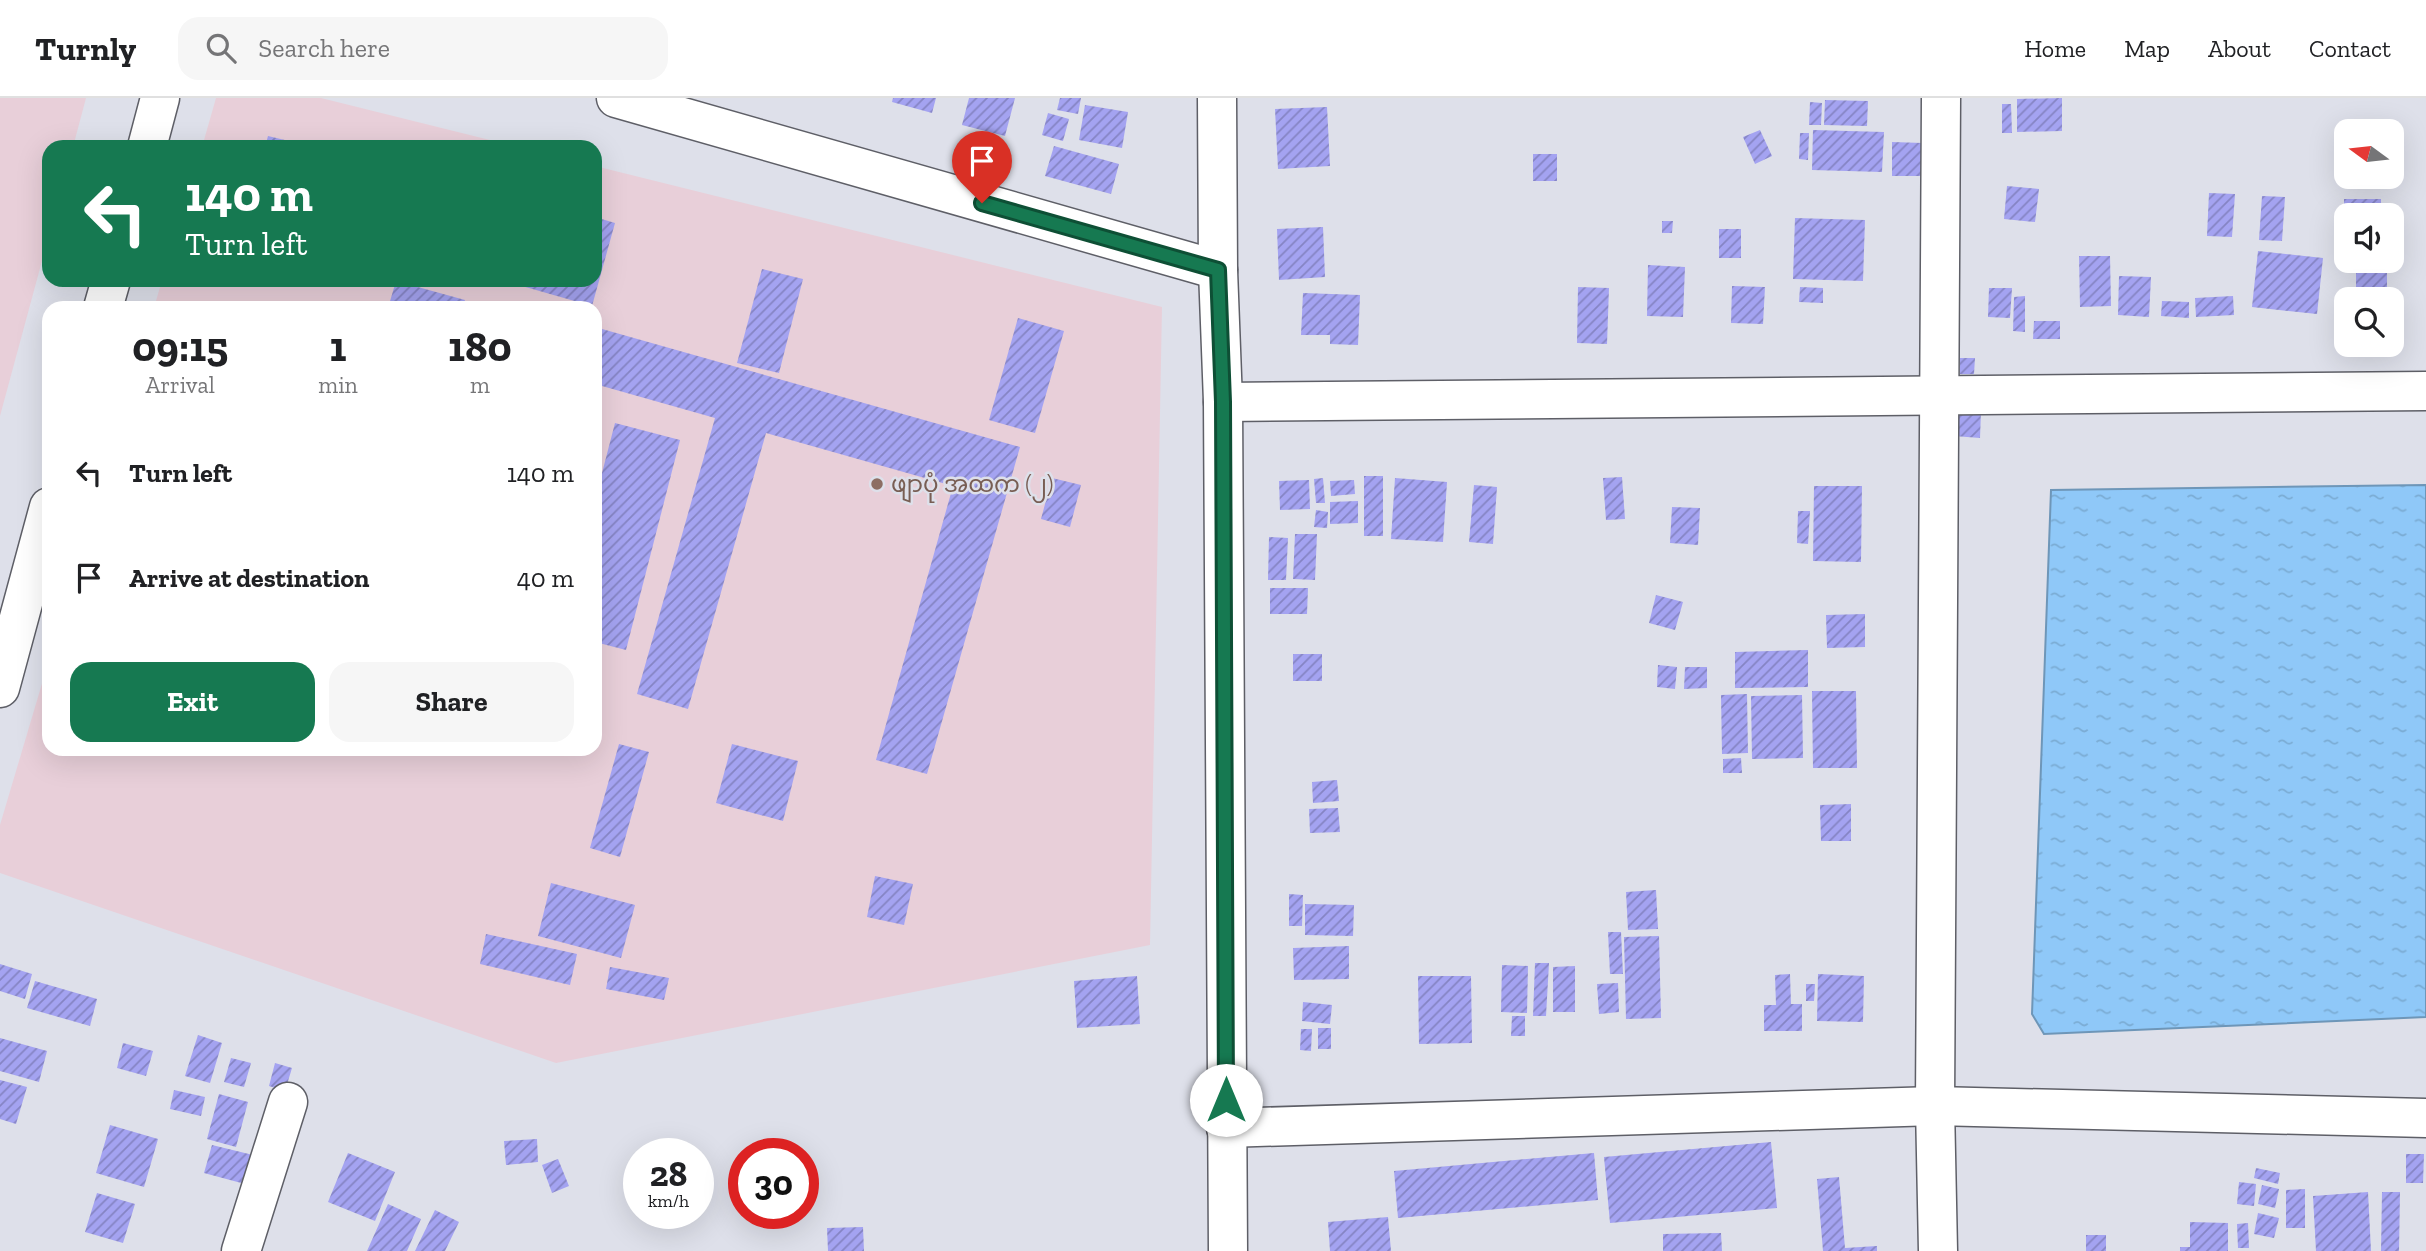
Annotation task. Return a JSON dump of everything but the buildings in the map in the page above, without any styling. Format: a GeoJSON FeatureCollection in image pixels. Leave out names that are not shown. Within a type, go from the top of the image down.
{"type":"FeatureCollection","features":[{"type":"Feature","properties":{"kind":"main road"},"geometry":{"type":"LineString","coordinates":[[149,140],[160,98]]}},
{"type":"Feature","properties":{"kind":"main road"},"geometry":{"type":"LineString","coordinates":[[616,98],[1218,270]]}},
{"type":"Feature","properties":{"kind":"main road"},"geometry":{"type":"LineString","coordinates":[[1217,98],[1218,270],[1223,402],[1228,1251]]}},
{"type":"Feature","properties":{"kind":"main road"},"geometry":{"type":"LineString","coordinates":[[1938,1251],[1935,1106],[1941,98]]}},
{"type":"Feature","properties":{"kind":"main road"},"geometry":{"type":"LineString","coordinates":[[1223,402],[2426,391]]}},
{"type":"Feature","properties":{"kind":"main road"},"geometry":{"type":"LineString","coordinates":[[0,688],[42,533]]}},
{"type":"Feature","properties":{"kind":"main road"},"geometry":{"type":"LineString","coordinates":[[241,1251],[288,1102]]}},
{"type":"Feature","properties":{"kind":"main road"},"geometry":{"type":"LineString","coordinates":[[1226,1128],[1935,1106],[2426,1118]]}},
{"type":"Feature","properties":{"kind":"shaded area"},"geometry":{"type":"Polygon","coordinates":[[[0,98],[86,98],[75,140],[42,140],[42,261],[0,416],[0,98]]]}},
{"type":"Feature","properties":{"kind":"shaded area"},"geometry":{"type":"Polygon","coordinates":[[[216,98],[321,98],[490,140],[204,140],[216,98]]]}},
{"type":"Feature","properties":{"kind":"shaded area","name":"ဖျာပုံ အထက (၂)"},"geometry":{"type":"Polygon","coordinates":[[[602,168],[1162,307],[1150,945],[556,1063],[0,873],[0,825],[42,684],[42,756],[602,756],[602,301],[156,301],[160,287],[602,287],[602,168]]]}},
{"type":"Feature","properties":{"kind":"water"},"geometry":{"type":"Polygon","coordinates":[[[2426,485],[2426,1017],[2044,1034],[2032,1014],[2051,490],[2426,485]]]}},
{"type":"Feature","properties":{"kind":"place","name":"ဖျာပုံ အထက (၂)"},"geometry":{"type":"Point","coordinates":[877,484]}},
{"type":"Feature","properties":{"kind":"route"},"geometry":{"type":"LineString","coordinates":[[982,203],[1218,270],[1223,402],[1226,1100]]}}]}
